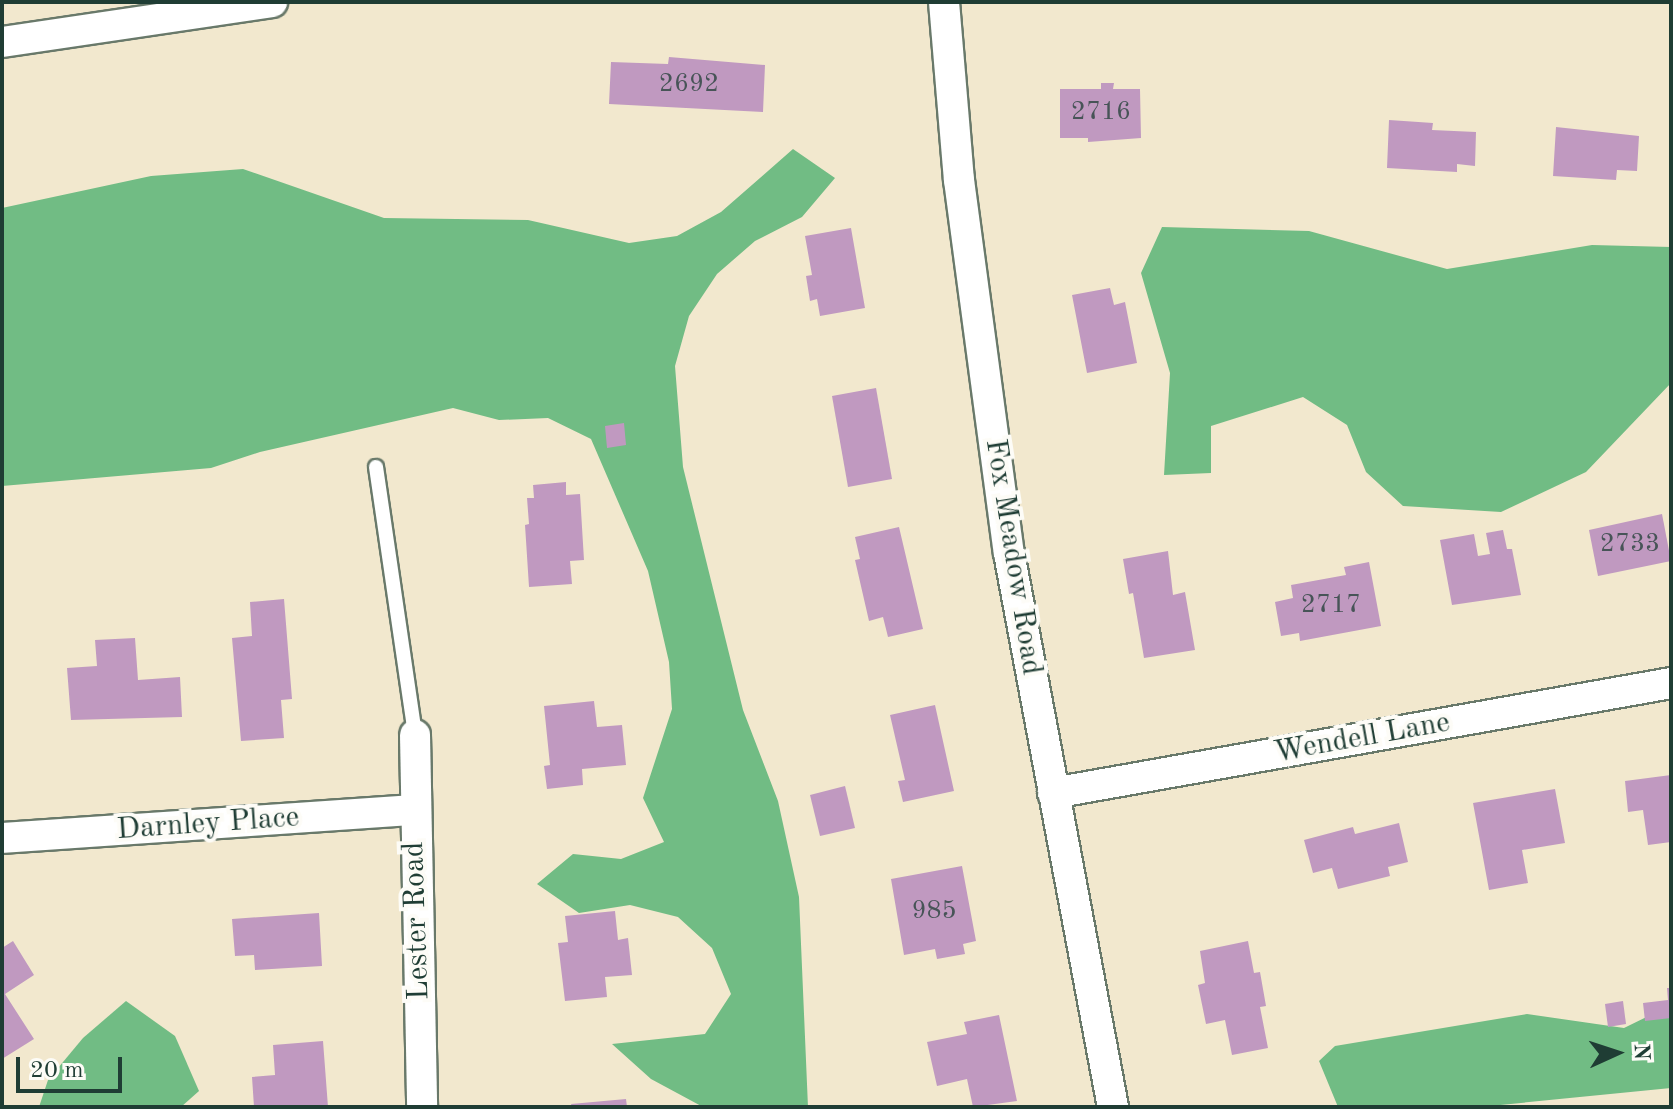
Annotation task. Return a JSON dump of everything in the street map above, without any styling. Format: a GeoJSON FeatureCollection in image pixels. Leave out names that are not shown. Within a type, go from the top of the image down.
{"type":"FeatureCollection","features":[{"type":"Feature","properties":{"kind":"street"},"geometry":{"type":"LineString","coordinates":[[2,42],[272,2]]}},
{"type":"Feature","properties":{"kind":"street","name":"Fox Meadow Road"},"geometry":{"type":"LineString","coordinates":[[944,2],[959,180],[1009,553],[1113,1107]]}},
{"type":"Feature","properties":{"kind":"street","name":"Wendell Lane"},"geometry":{"type":"LineString","coordinates":[[1053,793],[1671,683]]}},
{"type":"Feature","properties":{"kind":"street","name":"Lester Road"},"geometry":{"type":"LineString","coordinates":[[415,735],[414,810],[422,1107]]}},
{"type":"Feature","properties":{"kind":"street","name":"Darnley Place"},"geometry":{"type":"LineString","coordinates":[[2,838],[414,810]]}},
{"type":"Feature","properties":{"kind":"lane"},"geometry":{"type":"LineString","coordinates":[[376,467],[415,735]]}},
{"type":"Feature","properties":{"kind":"green space"},"geometry":{"type":"Polygon","coordinates":[[[793,149],[835,178],[802,217],[755,241],[717,274],[689,316],[675,366],[683,467],[743,710],[778,801],[799,897],[808,1107],[703,1107],[651,1079],[612,1044],[705,1034],[731,994],[712,948],[678,917],[630,905],[579,913],[537,884],[573,854],[621,859],[664,842],[643,798],[672,709],[669,662],[648,571],[591,439],[548,418],[499,420],[453,408],[260,452],[211,468],[2,486],[2,208],[151,176],[243,169],[384,218],[528,220],[629,243],[677,236],[721,212],[793,149]]]}},
{"type":"Feature","properties":{"kind":"green space"},"geometry":{"type":"Polygon","coordinates":[[[1162,227],[1309,231],[1447,269],[1592,245],[1671,247],[1671,383],[1586,472],[1501,512],[1403,506],[1366,472],[1347,425],[1303,397],[1211,426],[1211,473],[1164,475],[1170,373],[1141,273],[1162,227]]]}},
{"type":"Feature","properties":{"kind":"green space"},"geometry":{"type":"Polygon","coordinates":[[[126,1001],[175,1036],[199,1091],[181,1107],[39,1107],[48,1080],[83,1038],[126,1001]]]}},
{"type":"Feature","properties":{"kind":"green space"},"geometry":{"type":"Polygon","coordinates":[[[1671,1005],[1671,1088],[1480,1107],[1338,1107],[1319,1061],[1335,1046],[1527,1014],[1624,1028],[1671,1005]]]}},
{"type":"Feature","properties":{"kind":"building"},"geometry":{"type":"Polygon","coordinates":[[[669,57],[765,65],[763,112],[609,104],[611,62],[668,64],[669,57]]]}},
{"type":"Feature","properties":{"kind":"building"},"geometry":{"type":"Polygon","coordinates":[[[1101,83],[1114,83],[1113,89],[1140,89],[1141,138],[1088,142],[1088,138],[1060,138],[1060,89],[1101,89],[1101,83]]]}},
{"type":"Feature","properties":{"kind":"building"},"geometry":{"type":"Polygon","coordinates":[[[1389,120],[1433,123],[1432,130],[1476,132],[1475,166],[1457,164],[1457,172],[1387,168],[1389,120]]]}},
{"type":"Feature","properties":{"kind":"building"},"geometry":{"type":"Polygon","coordinates":[[[1556,127],[1639,136],[1637,171],[1617,170],[1616,180],[1553,176],[1556,127]]]}},
{"type":"Feature","properties":{"kind":"building"},"geometry":{"type":"Polygon","coordinates":[[[851,228],[865,308],[820,316],[817,299],[810,301],[806,276],[812,275],[805,236],[851,228]]]}},
{"type":"Feature","properties":{"kind":"building"},"geometry":{"type":"Polygon","coordinates":[[[1110,288],[1114,305],[1125,302],[1137,363],[1087,373],[1072,295],[1110,288]]]}},
{"type":"Feature","properties":{"kind":"building"},"geometry":{"type":"Polygon","coordinates":[[[876,388],[892,479],[848,487],[832,396],[876,388]]]}},
{"type":"Feature","properties":{"kind":"building"},"geometry":{"type":"Polygon","coordinates":[[[624,423],[626,445],[607,448],[605,426],[624,423]]]}},
{"type":"Feature","properties":{"kind":"building"},"geometry":{"type":"Polygon","coordinates":[[[566,482],[566,495],[580,494],[584,560],[570,561],[572,584],[529,587],[525,525],[529,524],[527,498],[534,498],[533,485],[566,482]]]}},
{"type":"Feature","properties":{"kind":"building"},"geometry":{"type":"Polygon","coordinates":[[[1662,514],[1671,561],[1598,576],[1589,530],[1662,514]]]}},
{"type":"Feature","properties":{"kind":"building"},"geometry":{"type":"Polygon","coordinates":[[[899,527],[923,629],[888,637],[883,617],[869,621],[855,560],[860,559],[855,537],[899,527]]]}},
{"type":"Feature","properties":{"kind":"building"},"geometry":{"type":"Polygon","coordinates":[[[1503,530],[1507,549],[1512,549],[1521,595],[1452,605],[1440,540],[1474,534],[1478,556],[1490,554],[1486,533],[1503,530]]]}},
{"type":"Feature","properties":{"kind":"building"},"geometry":{"type":"Polygon","coordinates":[[[1168,551],[1173,595],[1185,592],[1195,650],[1144,658],[1133,593],[1129,594],[1123,559],[1168,551]]]}},
{"type":"Feature","properties":{"kind":"building"},"geometry":{"type":"Polygon","coordinates":[[[1369,562],[1381,626],[1300,641],[1299,633],[1281,636],[1275,602],[1293,598],[1291,585],[1346,575],[1344,567],[1369,562]]]}},
{"type":"Feature","properties":{"kind":"building"},"geometry":{"type":"Polygon","coordinates":[[[284,599],[292,699],[281,700],[284,738],[241,741],[232,638],[252,636],[250,602],[284,599]]]}},
{"type":"Feature","properties":{"kind":"building"},"geometry":{"type":"Polygon","coordinates":[[[135,638],[138,680],[180,677],[182,717],[71,720],[67,668],[97,666],[95,640],[135,638]]]}},
{"type":"Feature","properties":{"kind":"building"},"geometry":{"type":"Polygon","coordinates":[[[594,701],[597,727],[622,725],[626,765],[582,769],[583,785],[547,789],[544,766],[550,765],[544,706],[594,701]]]}},
{"type":"Feature","properties":{"kind":"building"},"geometry":{"type":"Polygon","coordinates":[[[935,705],[954,791],[903,802],[898,781],[905,780],[890,715],[935,705]]]}},
{"type":"Feature","properties":{"kind":"building"},"geometry":{"type":"Polygon","coordinates":[[[1671,775],[1671,842],[1648,845],[1643,810],[1628,812],[1625,781],[1671,775]]]}},
{"type":"Feature","properties":{"kind":"building"},"geometry":{"type":"Polygon","coordinates":[[[845,786],[855,828],[820,836],[810,795],[845,786]]]}},
{"type":"Feature","properties":{"kind":"building"},"geometry":{"type":"Polygon","coordinates":[[[1555,789],[1565,843],[1522,850],[1528,883],[1489,890],[1473,803],[1555,789]]]}},
{"type":"Feature","properties":{"kind":"building"},"geometry":{"type":"Polygon","coordinates":[[[1399,823],[1408,862],[1388,867],[1390,876],[1338,889],[1332,868],[1313,873],[1304,840],[1353,827],[1355,834],[1399,823]]]}},
{"type":"Feature","properties":{"kind":"building"},"geometry":{"type":"Polygon","coordinates":[[[962,866],[976,941],[963,944],[965,954],[937,959],[935,949],[904,955],[891,879],[962,866]]]}},
{"type":"Feature","properties":{"kind":"building"},"geometry":{"type":"Polygon","coordinates":[[[615,911],[618,940],[628,938],[632,975],[605,977],[607,997],[565,1001],[558,943],[568,942],[565,916],[615,911]]]}},
{"type":"Feature","properties":{"kind":"building"},"geometry":{"type":"Polygon","coordinates":[[[319,913],[322,966],[255,970],[254,955],[235,956],[232,919],[319,913]]]}},
{"type":"Feature","properties":{"kind":"building"},"geometry":{"type":"Polygon","coordinates":[[[13,941],[34,975],[5,994],[34,1039],[2,1059],[2,948],[13,941]]]}},
{"type":"Feature","properties":{"kind":"building"},"geometry":{"type":"Polygon","coordinates":[[[1248,941],[1254,973],[1260,972],[1266,1006],[1260,1007],[1268,1048],[1232,1055],[1225,1020],[1206,1024],[1198,985],[1205,983],[1200,951],[1248,941]]]}},
{"type":"Feature","properties":{"kind":"building"},"geometry":{"type":"Polygon","coordinates":[[[1667,988],[1671,988],[1671,1018],[1645,1021],[1643,1003],[1668,1000],[1667,988]]]}},
{"type":"Feature","properties":{"kind":"building"},"geometry":{"type":"Polygon","coordinates":[[[1623,1001],[1626,1024],[1608,1027],[1605,1004],[1623,1001]]]}},
{"type":"Feature","properties":{"kind":"building"},"geometry":{"type":"Polygon","coordinates":[[[999,1015],[1017,1101],[973,1107],[967,1079],[937,1086],[927,1042],[967,1034],[964,1022],[999,1015]]]}},
{"type":"Feature","properties":{"kind":"building"},"geometry":{"type":"Polygon","coordinates":[[[323,1041],[328,1107],[254,1107],[252,1077],[275,1075],[273,1045],[323,1041]]]}},
{"type":"Feature","properties":{"kind":"building"},"geometry":{"type":"Polygon","coordinates":[[[626,1099],[627,1107],[572,1107],[571,1104],[626,1099]]]}}]}
